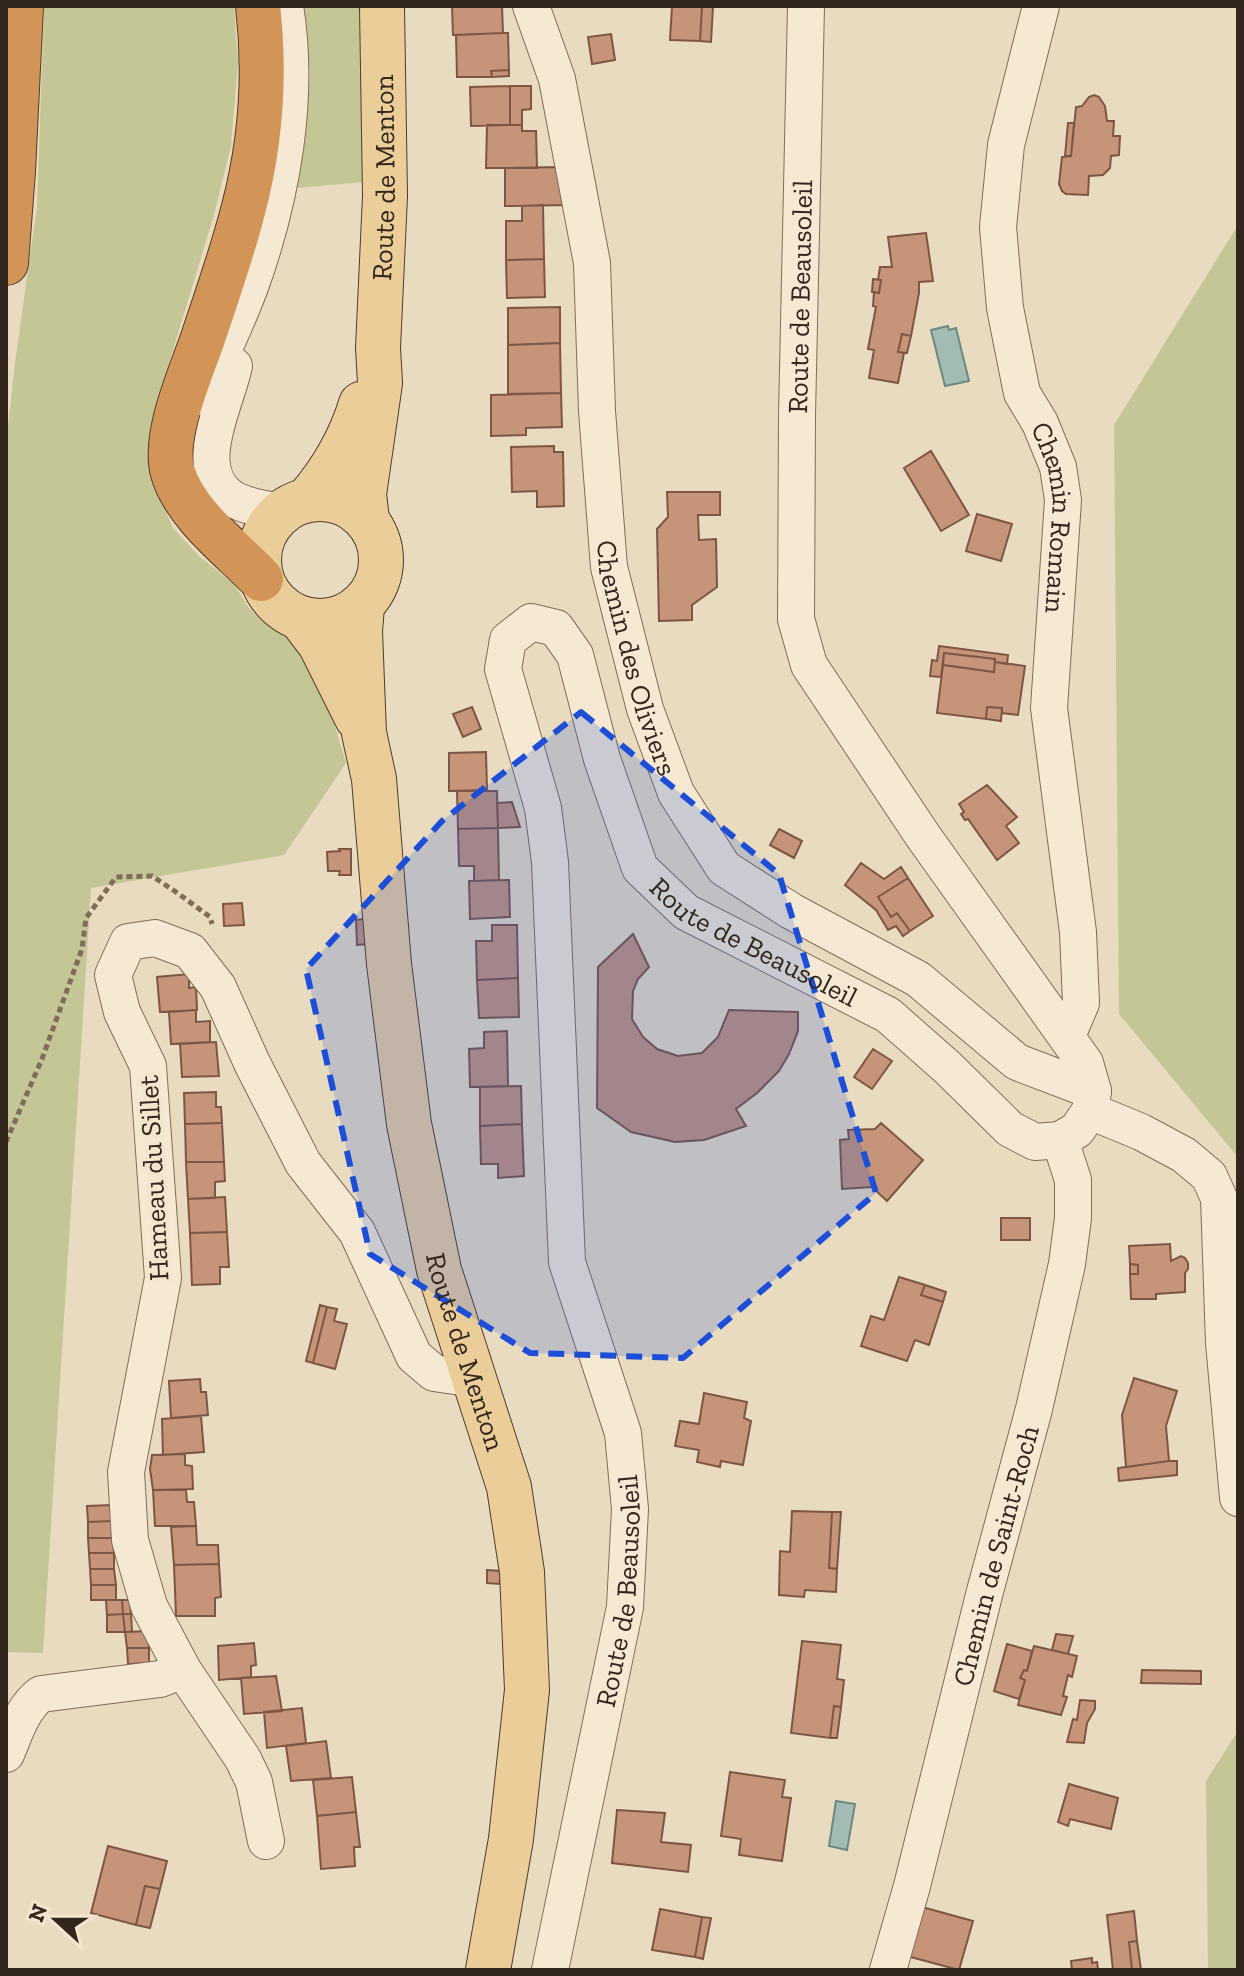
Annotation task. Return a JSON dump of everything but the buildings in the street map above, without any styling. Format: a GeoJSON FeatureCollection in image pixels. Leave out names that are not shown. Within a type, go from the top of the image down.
{"type":"FeatureCollection","features":[{"type":"Feature","properties":{"kind":"highway"},"geometry":{"type":"LineString","coordinates":[[6,263],[21,6]]}},
{"type":"Feature","properties":{"kind":"highway"},"geometry":{"type":"LineString","coordinates":[[258,6],[262,39],[262,99],[256,152],[223,277],[176,416],[170,450],[173,472],[194,513],[261,579]]}},
{"type":"Feature","properties":{"kind":"main road","name":"Route de Menton"},"geometry":{"type":"LineString","coordinates":[[367,520],[364,494],[380,383],[378,348],[385,196],[382,6]]}},
{"type":"Feature","properties":{"kind":"main road","name":"Route de Menton"},"geometry":{"type":"LineString","coordinates":[[295,506],[323,482],[346,446],[378,348]]}},
{"type":"Feature","properties":{"kind":"main road"},"geometry":{"type":"LineString","coordinates":[[332,500],[351,507],[367,520],[377,536],[382,556],[380,576],[362,606],[342,619],[321,622],[301,619],[284,610],[270,596],[261,579],[258,560],[261,542],[269,525],[295,506],[332,500]]}},
{"type":"Feature","properties":{"kind":"main road","name":"Route de Menton"},"geometry":{"type":"LineString","coordinates":[[362,606],[364,733],[374,779],[389,964],[409,1124],[439,1270],[509,1487],[522,1572],[527,1690],[511,1839],[488,1970]]}},
{"type":"Feature","properties":{"kind":"main road","name":"Route de Menton"},"geometry":{"type":"LineString","coordinates":[[301,619],[320,644],[364,733]]}},
{"type":"Feature","properties":{"kind":"street"},"geometry":{"type":"LineString","coordinates":[[173,472],[193,417],[250,286],[270,224],[283,160],[289,105],[290,37],[285,6]]}},
{"type":"Feature","properties":{"kind":"street","name":"Chemin des Oliviers"},"geometry":{"type":"LineString","coordinates":[[531,6],[557,79],[592,263],[597,411],[609,567],[645,709],[676,793],[724,868],[791,911],[918,979],[1017,1062],[1092,1101],[1184,1155],[1209,1176],[1219,1198],[1224,1343],[1238,1498]]}},
{"type":"Feature","properties":{"kind":"street","name":"Route de Beausoleil"},"geometry":{"type":"LineString","coordinates":[[806,6],[796,619],[809,665],[923,836],[1085,1063],[1090,1076],[1092,1101]]}},
{"type":"Feature","properties":{"kind":"street","name":"Chemin Romain"},"geometry":{"type":"LineString","coordinates":[[1041,6],[1006,145],[998,227],[1005,308],[1022,393],[1040,423],[1058,467],[1063,500],[1049,708],[1078,932],[1081,1003],[1067,1036]]}},
{"type":"Feature","properties":{"kind":"street"},"geometry":{"type":"LineString","coordinates":[[250,286],[232,376],[210,445],[212,465],[218,485],[233,499],[253,506],[295,506]]}},
{"type":"Feature","properties":{"kind":"street","name":"Route de Beausoleil"},"geometry":{"type":"LineString","coordinates":[[550,1970],[625,1607],[630,1509],[623,1433],[567,1262],[550,862],[543,808],[503,669],[508,640],[531,622],[556,628],[575,655],[602,759],[640,868],[686,912],[888,1015],[1010,1129],[1035,1142],[1060,1140]]}},
{"type":"Feature","properties":{"kind":"street","name":"Hameau du Sillet"},"geometry":{"type":"LineString","coordinates":[[266,1841],[254,1782],[243,1759],[183,1670],[149,1606],[130,1540],[126,1472],[163,1278],[148,1066],[122,1012],[113,975],[128,942],[155,938],[190,951],[218,987],[252,1063],[303,1163],[357,1232],[414,1356],[434,1373],[475,1379]]}},
{"type":"Feature","properties":{"kind":"street"},"geometry":{"type":"LineString","coordinates":[[988,1108],[1017,1062]]}},
{"type":"Feature","properties":{"kind":"street"},"geometry":{"type":"LineString","coordinates":[[1060,1140],[1077,1130],[1092,1101]]}},
{"type":"Feature","properties":{"kind":"street","name":"Chemin de Saint-Roch"},"geometry":{"type":"LineString","coordinates":[[888,1970],[1034,1409],[1067,1264],[1073,1218],[1073,1180],[1060,1140]]}},
{"type":"Feature","properties":{"kind":"street"},"geometry":{"type":"LineString","coordinates":[[6,1754],[31,1701],[41,1694],[160,1679],[183,1670]]}},
{"type":"Feature","properties":{"kind":"highlighted area"},"geometry":{"type":"Polygon","coordinates":[[[581,712],[779,874],[876,1193],[683,1358],[530,1353],[370,1254],[306,969],[442,821],[581,712]]]}},
{"type":"Feature","properties":{"kind":"green space"},"geometry":{"type":"Polygon","coordinates":[[[44,6],[234,6],[238,63],[231,146],[214,215],[163,383],[150,446],[156,488],[173,528],[199,556],[235,585],[261,621],[283,633],[323,685],[346,763],[284,855],[91,888],[43,1653],[6,1652],[6,445],[37,206],[44,6]]]}},
{"type":"Feature","properties":{"kind":"green space"},"geometry":{"type":"Polygon","coordinates":[[[303,6],[364,6],[364,182],[296,188],[310,75],[303,6]]]}},
{"type":"Feature","properties":{"kind":"green space"},"geometry":{"type":"Polygon","coordinates":[[[1238,225],[1238,1169],[1237,1156],[1119,1014],[1114,425],[1238,225]]]}},
{"type":"Feature","properties":{"kind":"green space"},"geometry":{"type":"Polygon","coordinates":[[[1238,1731],[1238,1970],[1208,1970],[1206,1781],[1238,1731]]]}},
{"type":"Feature","properties":{"kind":"water"},"geometry":{"type":"Polygon","coordinates":[[[948,326],[949,330],[956,328],[969,381],[945,386],[931,330],[948,326]]]}},
{"type":"Feature","properties":{"kind":"water"},"geometry":{"type":"Polygon","coordinates":[[[836,1801],[855,1804],[847,1850],[829,1846],[836,1801]]]}}]}
